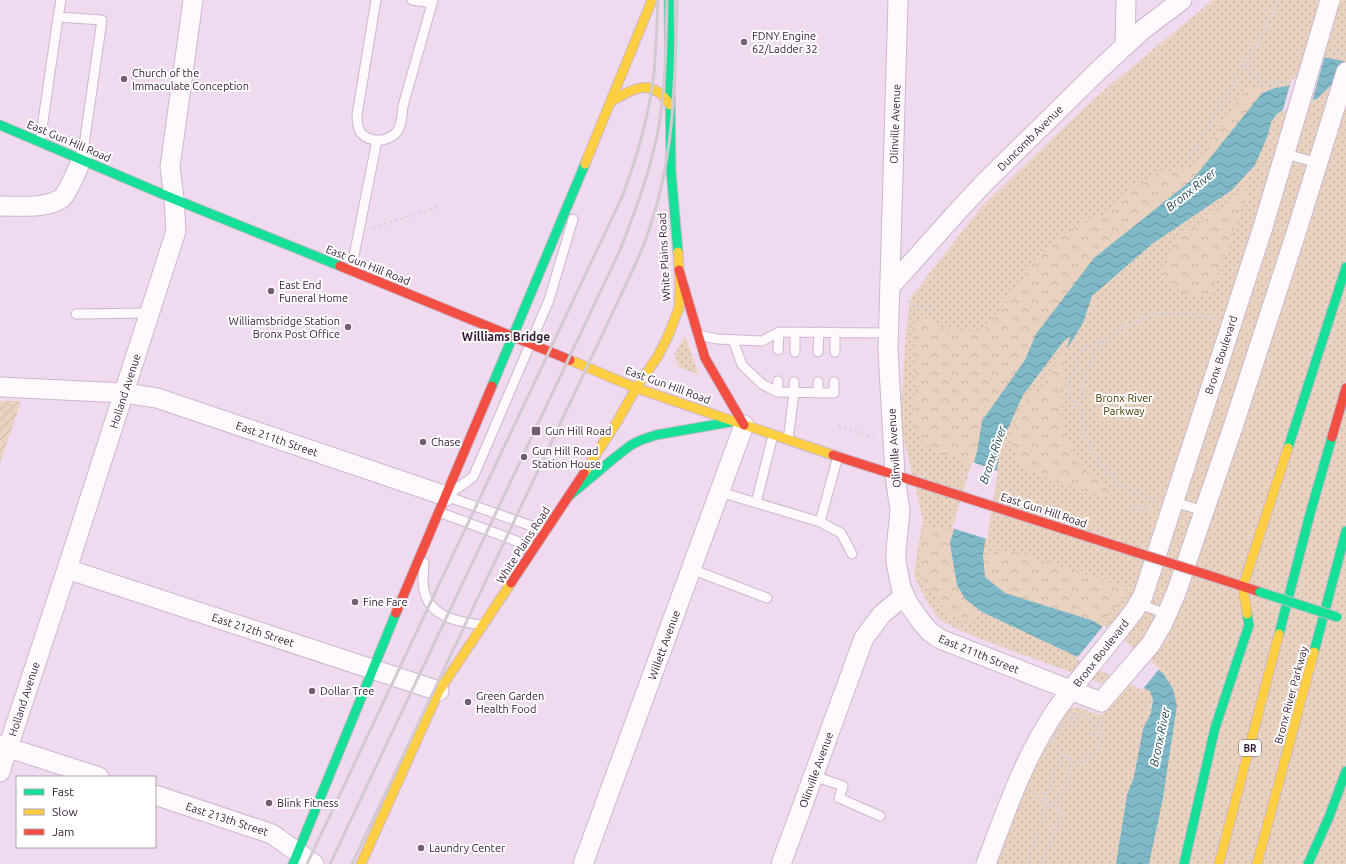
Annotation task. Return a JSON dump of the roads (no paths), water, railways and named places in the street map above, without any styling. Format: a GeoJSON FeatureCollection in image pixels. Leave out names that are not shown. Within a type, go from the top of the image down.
{"type":"FeatureCollection","features":[{"type":"Feature","properties":{"kind":"main road"},"geometry":{"type":"LineString","coordinates":[[295,858],[426,540],[612,101],[652,0]]}},
{"type":"Feature","properties":{"kind":"main road","name":"White Plains Road"},"geometry":{"type":"LineString","coordinates":[[361,864],[439,691],[617,422],[636,388],[658,356],[673,326],[679,308],[680,284],[671,179],[669,0]]}},
{"type":"Feature","properties":{"kind":"main road"},"geometry":{"type":"LineString","coordinates":[[612,101],[630,90],[646,87],[661,93],[670,105]]}},
{"type":"Feature","properties":{"kind":"main road","name":"East Gun Hill Road"},"geometry":{"type":"LineString","coordinates":[[0,125],[174,199],[636,388],[895,475],[1342,618]]}},
{"type":"Feature","properties":{"kind":"main road"},"geometry":{"type":"LineString","coordinates":[[1184,864],[1215,728],[1249,625],[1243,586],[1346,267]]}},
{"type":"Feature","properties":{"kind":"main road"},"geometry":{"type":"LineString","coordinates":[[569,496],[631,445],[641,440],[656,435],[739,423],[723,388],[710,369],[705,358],[679,270]]}},
{"type":"Feature","properties":{"kind":"main road","name":"BR"},"geometry":{"type":"LineString","coordinates":[[1219,864],[1310,514],[1346,388]]}},
{"type":"Feature","properties":{"kind":"main road","name":"Bronx River Parkway"},"geometry":{"type":"LineString","coordinates":[[1257,864],[1346,531]]}},
{"type":"Feature","properties":{"kind":"main road"},"geometry":{"type":"LineString","coordinates":[[1308,864],[1329,817],[1346,771]]}},
{"type":"Feature","properties":{"kind":"street","name":"Holland Avenue"},"geometry":{"type":"LineString","coordinates":[[0,772],[4,746],[68,569],[176,231],[170,166],[194,0]]}},
{"type":"Feature","properties":{"kind":"street","name":"Olinville Avenue"},"geometry":{"type":"LineString","coordinates":[[781,864],[864,638],[882,614],[904,596],[899,580],[896,562],[900,511],[895,475],[888,350],[898,0]]}},
{"type":"Feature","properties":{"kind":"street"},"geometry":{"type":"LineString","coordinates":[[1125,45],[1126,0]]}},
{"type":"Feature","properties":{"kind":"street","name":"Duncomb Avenue"},"geometry":{"type":"LineString","coordinates":[[890,287],[979,189],[1125,45],[1182,0]]}},
{"type":"Feature","properties":{"kind":"street","name":"Bronx Boulevard"},"geometry":{"type":"LineString","coordinates":[[986,864],[1008,805],[1026,763],[1048,723],[1071,690],[1139,604],[1146,589],[1168,502],[1263,227],[1286,154],[1330,0]]}},
{"type":"Feature","properties":{"kind":"street","name":"Bronx Boulevard"},"geometry":{"type":"LineString","coordinates":[[1071,690],[1101,702],[1151,644],[1167,614],[1176,593],[1236,420],[1346,72]]}},
{"type":"Feature","properties":{"kind":"street"},"geometry":{"type":"LineString","coordinates":[[0,206],[34,206],[51,203],[63,198],[82,159]]}},
{"type":"Feature","properties":{"kind":"street","name":"East 211th Street"},"geometry":{"type":"LineString","coordinates":[[0,387],[124,393],[157,398],[442,504]]}},
{"type":"Feature","properties":{"kind":"street","name":"Willett Avenue"},"geometry":{"type":"LineString","coordinates":[[583,864],[720,492],[739,423]]}},
{"type":"Feature","properties":{"kind":"street","name":"East 212th Street"},"geometry":{"type":"LineString","coordinates":[[68,569],[439,691]]}},
{"type":"Feature","properties":{"kind":"street","name":"East 211th Street"},"geometry":{"type":"LineString","coordinates":[[904,596],[922,624],[928,631],[940,639],[1071,690]]}},
{"type":"Feature","properties":{"kind":"street"},"geometry":{"type":"LineString","coordinates":[[4,746],[96,776]]}},
{"type":"Feature","properties":{"kind":"street","name":"East 213th Street"},"geometry":{"type":"LineString","coordinates":[[156,795],[272,834],[282,840],[295,858],[314,864]]}},
{"type":"Feature","properties":{"kind":"lane"},"geometry":{"type":"LineString","coordinates":[[40,142],[61,0]]}},
{"type":"Feature","properties":{"kind":"lane"},"geometry":{"type":"LineString","coordinates":[[376,0],[357,115],[358,126],[361,133],[368,138],[377,140],[384,140],[391,137],[397,132],[401,124],[403,106],[433,2],[412,0]]}},
{"type":"Feature","properties":{"kind":"lane"},"geometry":{"type":"LineString","coordinates":[[58,17],[102,20],[82,159]]}},
{"type":"Feature","properties":{"kind":"lane"},"geometry":{"type":"LineString","coordinates":[[442,504],[473,477],[531,344],[552,290],[596,139]]}},
{"type":"Feature","properties":{"kind":"lane"},"geometry":{"type":"LineString","coordinates":[[351,271],[377,140]]}},
{"type":"Feature","properties":{"kind":"lane"},"geometry":{"type":"LineString","coordinates":[[1286,154],[1318,163]]}},
{"type":"Feature","properties":{"kind":"lane"},"geometry":{"type":"LineString","coordinates":[[76,314],[150,313]]}},
{"type":"Feature","properties":{"kind":"lane"},"geometry":{"type":"LineString","coordinates":[[697,335],[717,339],[762,341],[779,332],[888,333]]}},
{"type":"Feature","properties":{"kind":"lane"},"geometry":{"type":"LineString","coordinates":[[778,350],[779,332]]}},
{"type":"Feature","properties":{"kind":"lane"},"geometry":{"type":"LineString","coordinates":[[795,332],[795,352]]}},
{"type":"Feature","properties":{"kind":"lane"},"geometry":{"type":"LineString","coordinates":[[818,352],[819,332]]}},
{"type":"Feature","properties":{"kind":"lane"},"geometry":{"type":"LineString","coordinates":[[835,332],[835,352]]}},
{"type":"Feature","properties":{"kind":"lane"},"geometry":{"type":"LineString","coordinates":[[733,340],[742,365],[762,384],[777,392],[834,394],[834,382]]}},
{"type":"Feature","properties":{"kind":"lane"},"geometry":{"type":"LineString","coordinates":[[777,392],[778,381]]}},
{"type":"Feature","properties":{"kind":"lane"},"geometry":{"type":"LineString","coordinates":[[788,440],[794,382]]}},
{"type":"Feature","properties":{"kind":"lane"},"geometry":{"type":"LineString","coordinates":[[818,382],[818,393]]}},
{"type":"Feature","properties":{"kind":"lane"},"geometry":{"type":"LineString","coordinates":[[756,503],[773,435]]}},
{"type":"Feature","properties":{"kind":"lane"},"geometry":{"type":"LineString","coordinates":[[820,522],[838,456]]}},
{"type":"Feature","properties":{"kind":"lane"},"geometry":{"type":"LineString","coordinates":[[720,492],[820,522],[841,533],[852,554]]}},
{"type":"Feature","properties":{"kind":"lane"},"geometry":{"type":"LineString","coordinates":[[1168,502],[1204,511]]}},
{"type":"Feature","properties":{"kind":"lane","name":"East 211th Street"},"geometry":{"type":"LineString","coordinates":[[442,504],[546,531]]}},
{"type":"Feature","properties":{"kind":"lane","name":"East 211th Street"},"geometry":{"type":"LineString","coordinates":[[442,504],[535,548]]}},
{"type":"Feature","properties":{"kind":"lane"},"geometry":{"type":"LineString","coordinates":[[426,540],[423,582],[425,596],[428,602],[437,612],[449,618],[461,622],[484,625]]}},
{"type":"Feature","properties":{"kind":"lane"},"geometry":{"type":"LineString","coordinates":[[691,569],[767,598]]}},
{"type":"Feature","properties":{"kind":"lane"},"geometry":{"type":"LineString","coordinates":[[1139,604],[1167,614]]}},
{"type":"Feature","properties":{"kind":"lane"},"geometry":{"type":"LineString","coordinates":[[814,776],[843,786],[839,798],[880,816]]}},
{"type":"Feature","properties":{"kind":"water","name":"Bronx River"},"geometry":{"type":"Polygon","coordinates":[[[1323,57],[1344,61],[1346,83],[1332,84],[1317,99],[1287,107],[1277,114],[1271,122],[1268,135],[1255,165],[1232,190],[1152,244],[1092,296],[1083,323],[1067,349],[1070,336],[1063,342],[1023,395],[1001,444],[983,555],[985,577],[1005,593],[1094,621],[1163,673],[1173,689],[1177,705],[1163,798],[1149,864],[1116,864],[1127,795],[1134,777],[1143,729],[1151,713],[1153,700],[1150,691],[982,612],[965,599],[957,585],[950,543],[977,452],[982,421],[1025,360],[1036,334],[1094,258],[1193,179],[1262,93],[1275,88],[1288,86],[1323,57]]]}},
{"type":"Feature","properties":{"kind":"railway"},"geometry":{"type":"LineString","coordinates":[[307,864],[622,197],[633,167],[646,121],[652,89],[658,0]]}},
{"type":"Feature","properties":{"kind":"railway"},"geometry":{"type":"LineString","coordinates":[[330,864],[626,236],[637,206],[655,146],[661,115],[666,49],[667,0]]}},
{"type":"Feature","properties":{"kind":"railway"},"geometry":{"type":"LineString","coordinates":[[352,864],[638,259],[650,227],[658,199],[669,143],[674,86],[677,0]]}},
{"type":"Feature","properties":{"kind":"place","name":"FDNY Engine 62/Ladder 32"},"geometry":{"type":"Point","coordinates":[744,42]}},
{"type":"Feature","properties":{"kind":"place","name":"Church of the Immaculate Conception"},"geometry":{"type":"Point","coordinates":[124,79]}},
{"type":"Feature","properties":{"kind":"place","name":"East End Funeral Home"},"geometry":{"type":"Point","coordinates":[271,291]}},
{"type":"Feature","properties":{"kind":"place","name":"Williamsbridge Station Bronx Post Office"},"geometry":{"type":"Point","coordinates":[348,327]}},
{"type":"Feature","properties":{"kind":"place","name":"Gun Hill Road"},"geometry":{"type":"Point","coordinates":[536,431]}},
{"type":"Feature","properties":{"kind":"place","name":"Chase"},"geometry":{"type":"Point","coordinates":[423,442]}},
{"type":"Feature","properties":{"kind":"place","name":"Gun Hill Road Station House"},"geometry":{"type":"Point","coordinates":[524,457]}},
{"type":"Feature","properties":{"kind":"place","name":"Fine Fare"},"geometry":{"type":"Point","coordinates":[355,602]}},
{"type":"Feature","properties":{"kind":"place","name":"Dollar Tree"},"geometry":{"type":"Point","coordinates":[312,691]}},
{"type":"Feature","properties":{"kind":"place","name":"Green Garden Health Food"},"geometry":{"type":"Point","coordinates":[468,702]}},
{"type":"Feature","properties":{"kind":"place","name":"Blink Fitness"},"geometry":{"type":"Point","coordinates":[269,803]}},
{"type":"Feature","properties":{"kind":"place","name":"Laundry Center"},"geometry":{"type":"Point","coordinates":[421,848]}},
{"type":"Feature","properties":{"kind":"district","name":"Williams Bridge"},"geometry":{"type":"Point","coordinates":[506,337]}}]}
